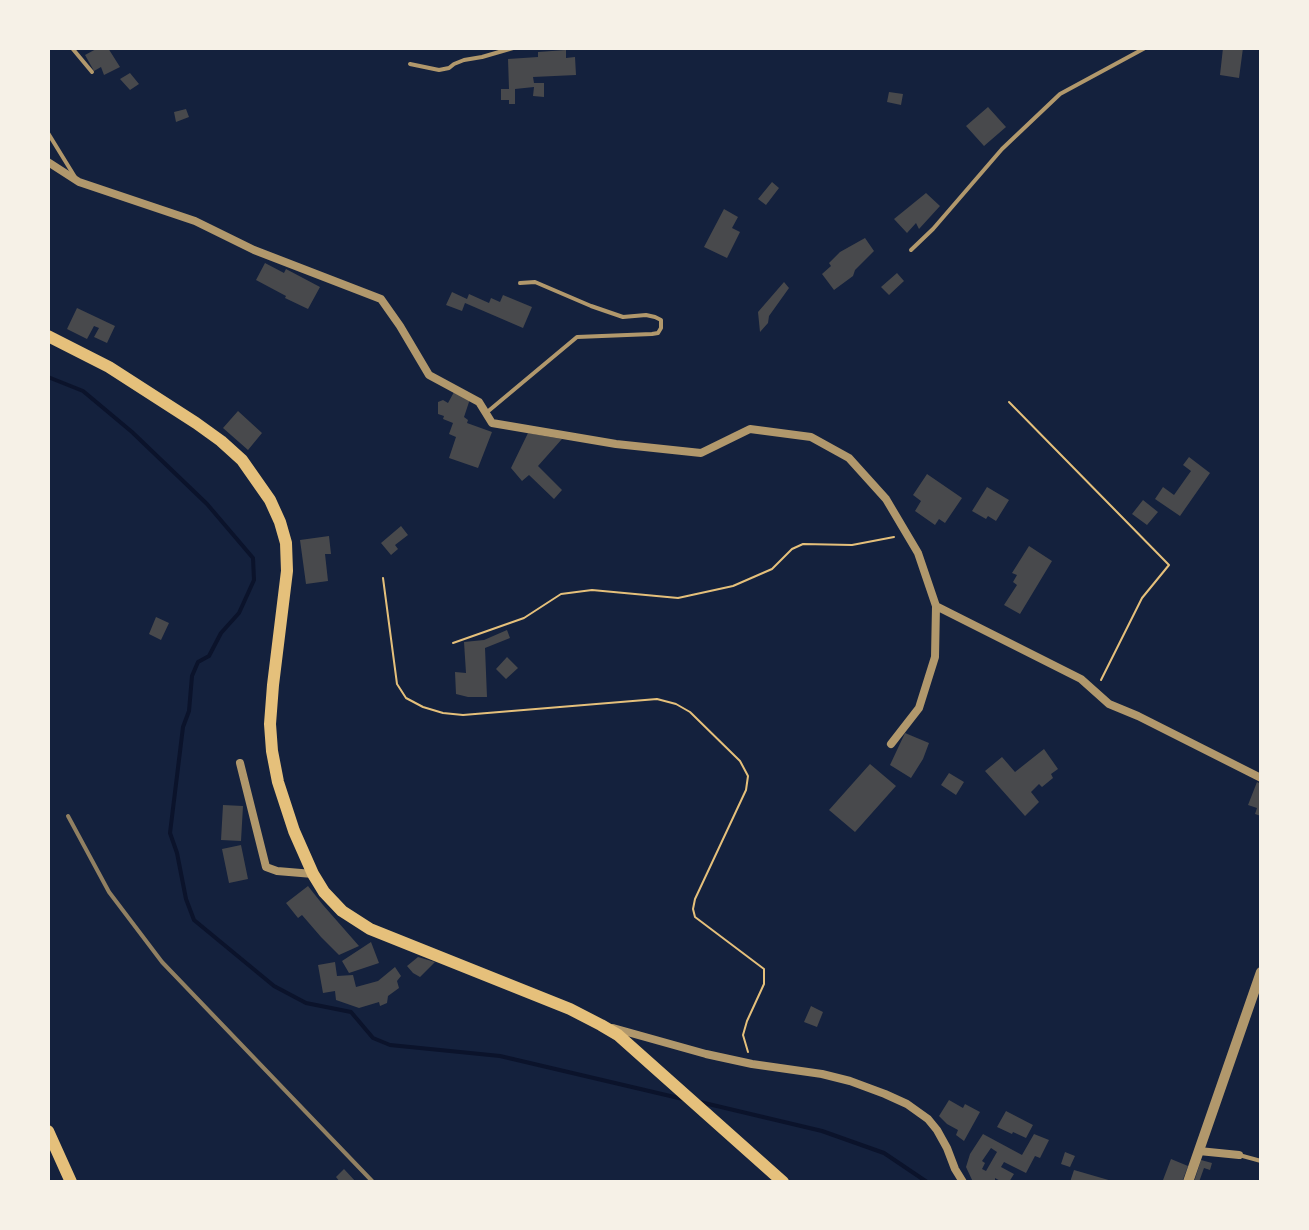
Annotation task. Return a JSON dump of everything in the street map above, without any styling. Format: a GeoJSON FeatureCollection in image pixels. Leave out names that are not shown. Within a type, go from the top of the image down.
{"type":"FeatureCollection","features":[{"type":"Feature","properties":{"kind":"main road"},"geometry":{"type":"LineString","coordinates":[[48,336],[109,367],[209,432],[242,460],[270,500],[286,543],[287,571],[273,685],[270,724],[272,751],[290,819],[324,892],[342,911],[361,924],[570,1009],[618,1035],[783,1182]]}},
{"type":"Feature","properties":{"kind":"main road"},"geometry":{"type":"LineString","coordinates":[[48,1131],[71,1182]]}},
{"type":"Feature","properties":{"kind":"street"},"geometry":{"type":"LineString","coordinates":[[48,162],[79,182],[195,221],[254,250],[381,299],[429,375],[479,402],[492,423],[616,444],[701,453],[750,429],[811,437],[849,458],[886,499],[907,534],[918,553],[936,606],[935,657],[919,708],[891,744]]}},
{"type":"Feature","properties":{"kind":"street"},"geometry":{"type":"LineString","coordinates":[[936,606],[1081,679],[1109,704],[1261,778]]}},
{"type":"Feature","properties":{"kind":"street"},"geometry":{"type":"LineString","coordinates":[[240,763],[266,867],[313,874]]}},
{"type":"Feature","properties":{"kind":"street"},"geometry":{"type":"LineString","coordinates":[[1188,1182],[1261,972]]}},
{"type":"Feature","properties":{"kind":"street"},"geometry":{"type":"LineString","coordinates":[[601,1025],[706,1054],[850,1081],[907,1104],[928,1119],[937,1130],[963,1182]]}},
{"type":"Feature","properties":{"kind":"street"},"geometry":{"type":"LineString","coordinates":[[1199,1151],[1239,1155]]}},
{"type":"Feature","properties":{"kind":"lane"},"geometry":{"type":"LineString","coordinates":[[72,48],[92,72]]}},
{"type":"Feature","properties":{"kind":"lane"},"geometry":{"type":"LineString","coordinates":[[410,64],[439,70],[464,60],[513,48]]}},
{"type":"Feature","properties":{"kind":"lane"},"geometry":{"type":"LineString","coordinates":[[911,250],[1002,149],[1060,94],[1145,48]]}},
{"type":"Feature","properties":{"kind":"lane"},"geometry":{"type":"LineString","coordinates":[[48,133],[79,182]]}},
{"type":"Feature","properties":{"kind":"lane"},"geometry":{"type":"LineString","coordinates":[[486,413],[577,337],[652,334],[658,333],[661,328],[661,320],[655,317],[623,317],[535,282],[520,283]]}},
{"type":"Feature","properties":{"kind":"lane"},"geometry":{"type":"LineString","coordinates":[[1239,1155],[1261,1161]]}},
{"type":"Feature","properties":{"kind":"lane"},"geometry":{"type":"LineString","coordinates":[[731,1182],[738,1182]]}},
{"type":"Feature","properties":{"kind":"path"},"geometry":{"type":"LineString","coordinates":[[1009,402],[1169,565],[1142,598],[1095,691]]}},
{"type":"Feature","properties":{"kind":"path"},"geometry":{"type":"LineString","coordinates":[[453,643],[524,618],[561,594],[592,590],[678,598],[733,586],[772,569],[792,549],[803,544],[852,545],[907,534]]}},
{"type":"Feature","properties":{"kind":"path"},"geometry":{"type":"LineString","coordinates":[[383,578],[397,684],[406,698],[423,707],[463,715],[657,699],[690,712],[740,761],[748,776],[746,790],[693,909],[695,917],[764,969],[764,984],[743,1035],[752,1064]]}},
{"type":"Feature","properties":{"kind":"building"},"geometry":{"type":"Polygon","coordinates":[[[98,48],[108,48],[120,67],[104,75],[101,67],[94,71],[85,55],[98,48]]]}},
{"type":"Feature","properties":{"kind":"building"},"geometry":{"type":"Polygon","coordinates":[[[1223,48],[1243,48],[1239,78],[1220,75],[1223,48]]]}},
{"type":"Feature","properties":{"kind":"building"},"geometry":{"type":"Polygon","coordinates":[[[566,50],[566,58],[575,57],[576,75],[533,77],[534,83],[544,83],[544,97],[533,96],[534,87],[515,89],[515,104],[501,100],[501,89],[509,89],[508,59],[538,57],[538,52],[566,50]]]}},
{"type":"Feature","properties":{"kind":"building"},"geometry":{"type":"Polygon","coordinates":[[[130,73],[139,84],[130,90],[120,79],[130,73]]]}},
{"type":"Feature","properties":{"kind":"building"},"geometry":{"type":"Polygon","coordinates":[[[889,92],[903,94],[901,105],[887,102],[889,92]]]}},
{"type":"Feature","properties":{"kind":"building"},"geometry":{"type":"Polygon","coordinates":[[[988,107],[1006,127],[984,146],[966,126],[988,107]]]}},
{"type":"Feature","properties":{"kind":"building"},"geometry":{"type":"Polygon","coordinates":[[[186,109],[189,117],[176,122],[174,112],[186,109]]]}},
{"type":"Feature","properties":{"kind":"building"},"geometry":{"type":"Polygon","coordinates":[[[772,182],[779,188],[766,205],[758,199],[772,182]]]}},
{"type":"Feature","properties":{"kind":"building"},"geometry":{"type":"Polygon","coordinates":[[[926,193],[940,206],[919,229],[916,223],[907,233],[894,219],[926,193]]]}},
{"type":"Feature","properties":{"kind":"building"},"geometry":{"type":"Polygon","coordinates":[[[724,209],[738,217],[732,228],[740,232],[727,258],[704,247],[724,209]]]}},
{"type":"Feature","properties":{"kind":"building"},"geometry":{"type":"Polygon","coordinates":[[[865,238],[874,251],[853,276],[834,290],[822,274],[840,252],[865,238]]]}},
{"type":"Feature","properties":{"kind":"building"},"geometry":{"type":"Polygon","coordinates":[[[265,263],[284,273],[286,269],[320,287],[308,309],[256,280],[265,263]]]}},
{"type":"Feature","properties":{"kind":"building"},"geometry":{"type":"Polygon","coordinates":[[[897,273],[904,281],[889,295],[881,287],[897,273]]]}},
{"type":"Feature","properties":{"kind":"building"},"geometry":{"type":"Polygon","coordinates":[[[784,282],[789,288],[760,332],[758,312],[784,282]]]}},
{"type":"Feature","properties":{"kind":"building"},"geometry":{"type":"Polygon","coordinates":[[[452,292],[467,299],[469,294],[489,303],[491,298],[500,302],[503,295],[532,307],[523,328],[465,303],[462,311],[446,305],[452,292]]]}},
{"type":"Feature","properties":{"kind":"building"},"geometry":{"type":"Polygon","coordinates":[[[77,308],[115,326],[107,343],[94,337],[99,328],[94,326],[87,339],[67,329],[77,308]]]}},
{"type":"Feature","properties":{"kind":"building"},"geometry":{"type":"Polygon","coordinates":[[[454,392],[470,399],[464,417],[467,423],[492,432],[478,468],[449,458],[456,437],[449,434],[453,423],[438,414],[438,402],[443,400],[448,403],[454,392]]]}},
{"type":"Feature","properties":{"kind":"building"},"geometry":{"type":"Polygon","coordinates":[[[238,411],[262,433],[248,450],[223,428],[238,411]]]}},
{"type":"Feature","properties":{"kind":"building"},"geometry":{"type":"Polygon","coordinates":[[[528,433],[562,439],[538,466],[562,490],[554,499],[529,475],[522,481],[511,468],[528,433]]]}},
{"type":"Feature","properties":{"kind":"building"},"geometry":{"type":"Polygon","coordinates":[[[1189,457],[1210,473],[1180,516],[1155,499],[1163,487],[1174,495],[1191,471],[1183,465],[1189,457]]]}},
{"type":"Feature","properties":{"kind":"building"},"geometry":{"type":"Polygon","coordinates":[[[927,474],[962,498],[945,523],[939,519],[935,525],[915,511],[921,501],[913,495],[927,474]]]}},
{"type":"Feature","properties":{"kind":"building"},"geometry":{"type":"Polygon","coordinates":[[[987,487],[1009,500],[996,521],[972,511],[987,487]]]}},
{"type":"Feature","properties":{"kind":"building"},"geometry":{"type":"Polygon","coordinates":[[[1143,500],[1158,512],[1147,525],[1132,514],[1143,500]]]}},
{"type":"Feature","properties":{"kind":"building"},"geometry":{"type":"Polygon","coordinates":[[[401,526],[408,535],[395,545],[398,549],[391,555],[381,543],[401,526]]]}},
{"type":"Feature","properties":{"kind":"building"},"geometry":{"type":"Polygon","coordinates":[[[329,536],[331,554],[325,554],[328,581],[306,584],[300,540],[329,536]]]}},
{"type":"Feature","properties":{"kind":"building"},"geometry":{"type":"Polygon","coordinates":[[[1029,546],[1052,561],[1020,614],[1004,605],[1017,585],[1013,582],[1017,575],[1012,573],[1029,546]]]}},
{"type":"Feature","properties":{"kind":"building"},"geometry":{"type":"Polygon","coordinates":[[[156,617],[169,623],[161,640],[149,634],[156,617]]]}},
{"type":"Feature","properties":{"kind":"building"},"geometry":{"type":"Polygon","coordinates":[[[507,630],[510,638],[485,648],[487,697],[456,694],[455,672],[466,673],[464,642],[484,640],[507,630]]]}},
{"type":"Feature","properties":{"kind":"building"},"geometry":{"type":"Polygon","coordinates":[[[507,657],[518,668],[506,679],[496,669],[507,657]]]}},
{"type":"Feature","properties":{"kind":"building"},"geometry":{"type":"Polygon","coordinates":[[[905,733],[929,743],[911,778],[890,765],[905,733]]]}},
{"type":"Feature","properties":{"kind":"building"},"geometry":{"type":"Polygon","coordinates":[[[1044,749],[1058,769],[1051,774],[1053,778],[1042,787],[1039,784],[1031,792],[1039,802],[1025,816],[985,771],[1002,757],[1015,772],[1044,749]]]}},
{"type":"Feature","properties":{"kind":"building"},"geometry":{"type":"Polygon","coordinates":[[[870,764],[896,786],[855,832],[829,810],[870,764]]]}},
{"type":"Feature","properties":{"kind":"building"},"geometry":{"type":"Polygon","coordinates":[[[949,773],[964,782],[956,795],[941,785],[949,773]]]}},
{"type":"Feature","properties":{"kind":"building"},"geometry":{"type":"Polygon","coordinates":[[[1257,782],[1261,784],[1261,816],[1255,814],[1257,808],[1248,805],[1257,782]]]}},
{"type":"Feature","properties":{"kind":"building"},"geometry":{"type":"Polygon","coordinates":[[[223,805],[243,806],[241,841],[221,840],[223,805]]]}},
{"type":"Feature","properties":{"kind":"building"},"geometry":{"type":"Polygon","coordinates":[[[241,845],[248,879],[229,883],[222,849],[241,845]]]}},
{"type":"Feature","properties":{"kind":"building"},"geometry":{"type":"Polygon","coordinates":[[[308,886],[359,946],[339,955],[302,915],[298,918],[286,903],[308,886]]]}},
{"type":"Feature","properties":{"kind":"building"},"geometry":{"type":"Polygon","coordinates":[[[371,942],[379,963],[349,973],[342,961],[371,942]]]}},
{"type":"Feature","properties":{"kind":"building"},"geometry":{"type":"Polygon","coordinates":[[[418,957],[435,962],[420,977],[407,966],[418,957]]]}},
{"type":"Feature","properties":{"kind":"building"},"geometry":{"type":"Polygon","coordinates":[[[335,962],[337,976],[353,975],[356,987],[378,981],[395,967],[401,976],[397,981],[399,988],[388,996],[387,1003],[380,1006],[379,1002],[359,1008],[336,1000],[335,991],[323,993],[318,965],[335,962]]]}},
{"type":"Feature","properties":{"kind":"building"},"geometry":{"type":"Polygon","coordinates":[[[811,1006],[823,1012],[817,1027],[804,1022],[811,1006]]]}},
{"type":"Feature","properties":{"kind":"building"},"geometry":{"type":"Polygon","coordinates":[[[949,1100],[963,1108],[965,1104],[980,1112],[964,1141],[956,1135],[958,1130],[939,1116],[949,1100]]]}},
{"type":"Feature","properties":{"kind":"building"},"geometry":{"type":"Polygon","coordinates":[[[1006,1111],[1033,1125],[1026,1138],[997,1127],[1006,1111]]]}},
{"type":"Feature","properties":{"kind":"building"},"geometry":{"type":"Polygon","coordinates":[[[983,1134],[1022,1155],[1034,1134],[1049,1140],[1040,1158],[1035,1156],[1026,1173],[1004,1162],[1001,1167],[1014,1174],[1009,1182],[995,1178],[995,1182],[973,1182],[966,1167],[983,1134]],[[991,1148],[982,1161],[985,1163],[982,1169],[986,1171],[997,1152],[991,1148]]]}},
{"type":"Feature","properties":{"kind":"building"},"geometry":{"type":"Polygon","coordinates":[[[1065,1152],[1075,1156],[1070,1167],[1061,1164],[1065,1152]]]}},
{"type":"Feature","properties":{"kind":"building"},"geometry":{"type":"Polygon","coordinates":[[[1171,1159],[1188,1166],[1182,1182],[1163,1180],[1171,1159]]]}},
{"type":"Feature","properties":{"kind":"building"},"geometry":{"type":"Polygon","coordinates":[[[1201,1160],[1212,1163],[1210,1170],[1204,1168],[1199,1182],[1194,1182],[1201,1160]]]}},
{"type":"Feature","properties":{"kind":"building"},"geometry":{"type":"Polygon","coordinates":[[[344,1169],[356,1182],[340,1182],[336,1177],[344,1169]]]}},
{"type":"Feature","properties":{"kind":"building"},"geometry":{"type":"Polygon","coordinates":[[[1074,1170],[1112,1181],[1112,1182],[1070,1182],[1074,1170]]]}},
{"type":"Feature","properties":{"kind":"waterway"},"geometry":{"type":"LineString","coordinates":[[48,377],[83,391],[132,432],[207,504],[253,558],[254,580],[239,613],[221,633],[209,656],[198,662],[192,676],[189,711],[183,727],[170,833],[194,920],[274,986],[306,1003],[351,1012],[373,1038],[390,1045],[500,1056],[683,1099]]}},
{"type":"Feature","properties":{"kind":"waterway"},"geometry":{"type":"LineString","coordinates":[[700,1102],[822,1131],[884,1153],[927,1182]]}},
{"type":"Feature","properties":{"kind":"railway"},"geometry":{"type":"LineString","coordinates":[[68,816],[109,892],[162,962],[373,1182]]}}]}
